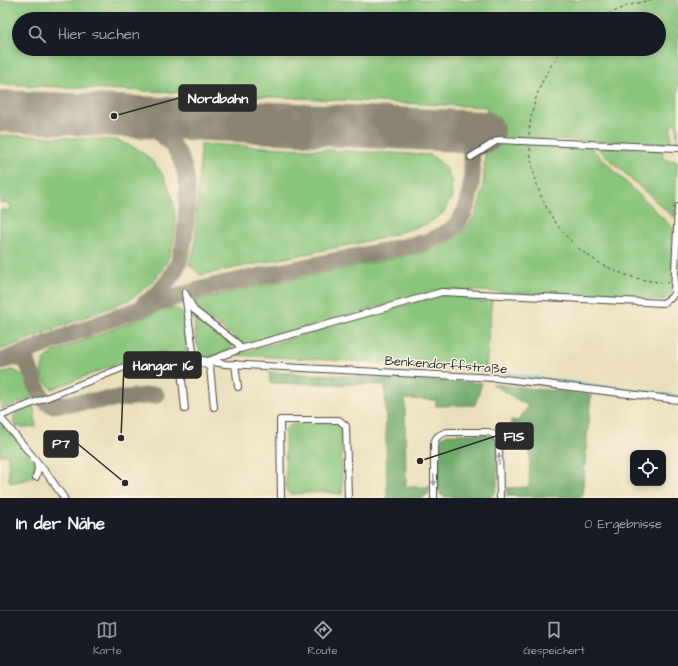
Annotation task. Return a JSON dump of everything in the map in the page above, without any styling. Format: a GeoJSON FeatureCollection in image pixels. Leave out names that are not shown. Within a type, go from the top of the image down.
{"type":"FeatureCollection","features":[{"type":"Feature","properties":{"kind":"street"},"geometry":{"type":"LineString","coordinates":[[471,157],[498,140],[678,148]]}},
{"type":"Feature","properties":{"kind":"street"},"geometry":{"type":"LineString","coordinates":[[208,361],[240,349],[442,292],[663,302],[671,298],[674,293],[678,207]]}},
{"type":"Feature","properties":{"kind":"street"},"geometry":{"type":"LineString","coordinates":[[194,359],[185,293],[194,310],[238,344],[240,349]]}},
{"type":"Feature","properties":{"kind":"street"},"geometry":{"type":"LineString","coordinates":[[64,498],[45,471],[0,416],[150,357],[169,356],[181,370],[185,409]]}},
{"type":"Feature","properties":{"kind":"street"},"geometry":{"type":"LineString","coordinates":[[181,370],[194,359]]}},
{"type":"Feature","properties":{"kind":"street"},"geometry":{"type":"LineString","coordinates":[[194,359],[210,367],[214,407]]}},
{"type":"Feature","properties":{"kind":"street","name":"Benkendorffstraße"},"geometry":{"type":"LineString","coordinates":[[194,359],[225,364],[496,378],[678,400]]}},
{"type":"Feature","properties":{"kind":"street"},"geometry":{"type":"LineString","coordinates":[[235,364],[238,387]]}},
{"type":"Feature","properties":{"kind":"street"},"geometry":{"type":"LineString","coordinates":[[281,498],[280,420],[338,420],[346,426],[348,498]]}},
{"type":"Feature","properties":{"kind":"street"},"geometry":{"type":"LineString","coordinates":[[434,498],[434,443],[436,438],[440,434],[447,432],[488,432],[494,434],[498,438],[500,498]]}},
{"type":"Feature","properties":{"kind":"street"},"geometry":{"type":"LineString","coordinates":[[36,477],[38,469],[37,461]]}},
{"type":"Feature","properties":{"kind":"path"},"geometry":{"type":"LineString","coordinates":[[614,12],[629,5],[651,0]]}},
{"type":"Feature","properties":{"kind":"path"},"geometry":{"type":"LineString","coordinates":[[558,56],[549,68],[538,91],[531,116],[529,142],[532,169],[540,196],[554,221],[573,243],[595,260],[619,273],[646,281],[675,284]]}},
{"type":"Feature","properties":{"kind":"green space"},"geometry":{"type":"Polygon","coordinates":[[[0,0],[678,0],[678,145],[676,145],[677,124],[671,124],[671,144],[498,137],[486,146],[487,107],[0,84],[0,0]]]}},
{"type":"Feature","properties":{"kind":"green space"},"geometry":{"type":"Polygon","coordinates":[[[0,135],[117,140],[137,149],[144,153],[158,168],[166,181],[172,197],[175,213],[175,229],[173,245],[159,274],[149,285],[129,300],[0,350],[0,210],[11,210],[11,204],[0,203],[0,135]]]}},
{"type":"Feature","properties":{"kind":"green space"},"geometry":{"type":"Polygon","coordinates":[[[498,142],[589,146],[674,229],[672,291],[670,296],[663,300],[440,289],[249,344],[244,344],[196,310],[194,305],[195,301],[226,293],[437,249],[452,240],[464,230],[472,220],[478,209],[481,197],[485,152],[498,142]]]}},
{"type":"Feature","properties":{"kind":"green space"},"geometry":{"type":"Polygon","coordinates":[[[201,144],[431,155],[445,166],[451,180],[452,197],[443,213],[427,224],[378,239],[201,275],[189,265],[195,244],[201,144]]]}},
{"type":"Feature","properties":{"kind":"green space"},"geometry":{"type":"Polygon","coordinates":[[[595,146],[662,150],[663,158],[666,160],[677,161],[675,217],[672,216],[595,146]]]}},
{"type":"Feature","properties":{"kind":"green space"},"geometry":{"type":"Polygon","coordinates":[[[442,294],[476,296],[478,302],[485,302],[492,297],[486,368],[234,355],[442,294]]]}},
{"type":"Feature","properties":{"kind":"green space"},"geometry":{"type":"Polygon","coordinates":[[[168,308],[175,308],[179,310],[185,320],[187,359],[184,361],[180,360],[176,355],[167,352],[148,352],[52,389],[48,385],[43,376],[42,367],[51,353],[168,308]]]}},
{"type":"Feature","properties":{"kind":"green space"},"geometry":{"type":"Polygon","coordinates":[[[194,313],[233,342],[228,351],[209,358],[200,351],[196,339],[194,313]]]}},
{"type":"Feature","properties":{"kind":"green space"},"geometry":{"type":"Polygon","coordinates":[[[12,370],[25,377],[34,397],[2,409],[0,406],[0,374],[12,370]]]}},
{"type":"Feature","properties":{"kind":"green space"},"geometry":{"type":"Polygon","coordinates":[[[269,372],[482,383],[475,405],[436,406],[436,400],[405,399],[406,487],[431,487],[428,494],[422,498],[387,498],[385,385],[270,383],[269,372]]]}},
{"type":"Feature","properties":{"kind":"green space"},"geometry":{"type":"Polygon","coordinates":[[[492,384],[591,395],[582,497],[507,496],[507,488],[529,487],[530,435],[510,435],[511,420],[518,421],[528,406],[492,384]]]}},
{"type":"Feature","properties":{"kind":"green space"},"geometry":{"type":"Polygon","coordinates":[[[31,405],[34,407],[36,427],[17,427],[14,424],[14,416],[19,410],[31,405]]]}},
{"type":"Feature","properties":{"kind":"green space"},"geometry":{"type":"Polygon","coordinates":[[[0,420],[35,462],[33,478],[11,483],[9,480],[8,455],[0,455],[0,420]]]}},
{"type":"Feature","properties":{"kind":"green space"},"geometry":{"type":"Polygon","coordinates":[[[334,423],[341,427],[342,494],[326,492],[291,494],[286,491],[285,430],[292,424],[334,423]]]}},
{"type":"Feature","properties":{"kind":"green space"},"geometry":{"type":"Polygon","coordinates":[[[447,434],[487,434],[494,438],[497,444],[497,485],[495,493],[491,497],[445,497],[440,494],[437,487],[436,444],[440,438],[447,434]]]}},
{"type":"Feature","properties":{"kind":"waterway"},"geometry":{"type":"LineString","coordinates":[[502,373],[678,396]]}},
{"type":"Feature","properties":{"kind":"taxiway"},"geometry":{"type":"LineString","coordinates":[[114,116],[146,125],[159,133],[175,148],[183,164],[186,176],[186,219],[179,261],[173,273],[161,290],[151,300],[145,303]]}},
{"type":"Feature","properties":{"kind":"taxiway"},"geometry":{"type":"LineString","coordinates":[[0,362],[107,320],[189,293],[217,285],[426,242],[441,236],[449,231],[460,219],[467,205],[471,189],[472,157],[467,146],[456,131]]}},
{"type":"Feature","properties":{"kind":"taxiway"},"geometry":{"type":"LineString","coordinates":[[10,358],[20,358],[26,361],[39,392],[43,398],[52,405],[156,395]]}},
{"type":"Feature","properties":{"kind":"runway"},"geometry":{"type":"LineString","coordinates":[[0,111],[484,132]]}},
{"type":"Feature","properties":{"kind":"place","name":"Nordbahn"},"geometry":{"type":"Point","coordinates":[114,116]}},
{"type":"Feature","properties":{"kind":"place","name":"Hangar 16"},"geometry":{"type":"Point","coordinates":[121,438]}},
{"type":"Feature","properties":{"kind":"place","name":"FIS"},"geometry":{"type":"Point","coordinates":[420,461]}},
{"type":"Feature","properties":{"kind":"place","name":"P7"},"geometry":{"type":"Point","coordinates":[125,483]}}]}
